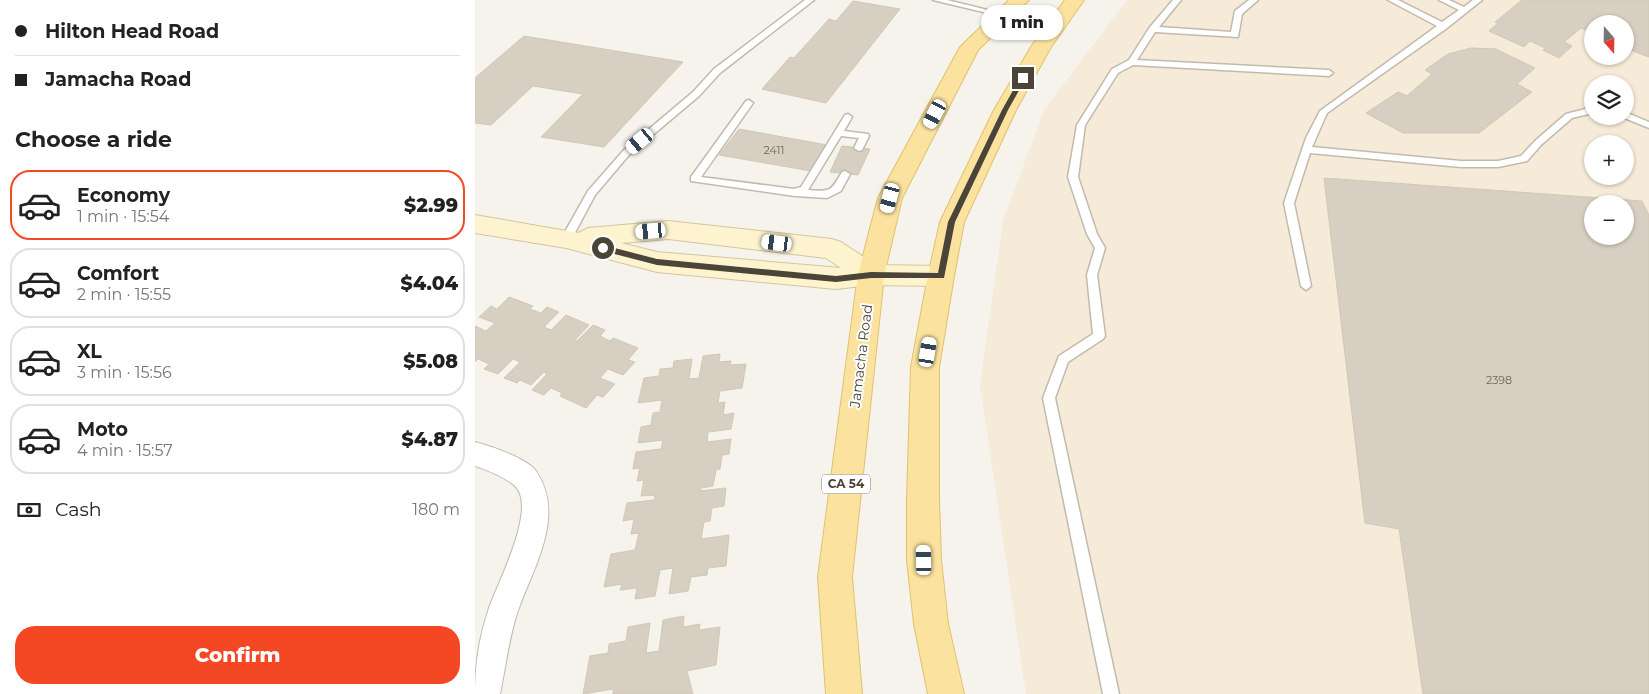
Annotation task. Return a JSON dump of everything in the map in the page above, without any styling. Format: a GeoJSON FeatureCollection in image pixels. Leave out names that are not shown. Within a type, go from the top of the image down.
{"type":"FeatureCollection","features":[{"type":"Feature","properties":{"kind":"main road","name":"Jamacha Road"},"geometry":{"type":"LineString","coordinates":[[844,694],[835,577],[871,275],[890,198],[970,47],[1020,0]]}},
{"type":"Feature","properties":{"kind":"main road"},"geometry":{"type":"LineString","coordinates":[[946,694],[931,624],[924,560],[923,500],[925,367],[941,276],[952,222],[1005,110],[1041,47],[1075,0]]}},
{"type":"Feature","properties":{"kind":"street"},"geometry":{"type":"LineString","coordinates":[[475,224],[566,239],[657,262],[836,279],[871,275],[941,276]]}},
{"type":"Feature","properties":{"kind":"street"},"geometry":{"type":"LineString","coordinates":[[475,454],[497,461],[526,479],[535,501],[533,533],[503,611],[484,694]]}},
{"type":"Feature","properties":{"kind":"lane"},"geometry":{"type":"LineString","coordinates":[[566,239],[591,193],[626,153],[696,94],[717,71],[810,0]]}},
{"type":"Feature","properties":{"kind":"lane"},"geometry":{"type":"LineString","coordinates":[[937,0],[1004,15]]}},
{"type":"Feature","properties":{"kind":"lane"},"geometry":{"type":"LineString","coordinates":[[1111,694],[1049,398],[1063,359],[1099,336],[1092,275],[1100,248],[1092,234],[1073,177],[1081,125],[1115,71],[1132,62],[1153,29],[1177,0]]}},
{"type":"Feature","properties":{"kind":"lane"},"geometry":{"type":"LineString","coordinates":[[1392,0],[1444,26]]}},
{"type":"Feature","properties":{"kind":"lane"},"geometry":{"type":"LineString","coordinates":[[1443,0],[1465,10]]}},
{"type":"Feature","properties":{"kind":"lane"},"geometry":{"type":"LineString","coordinates":[[1306,286],[1289,203],[1306,150],[1325,112],[1478,0]]}},
{"type":"Feature","properties":{"kind":"lane"},"geometry":{"type":"LineString","coordinates":[[1153,29],[1235,35],[1238,14],[1250,1]]}},
{"type":"Feature","properties":{"kind":"lane"},"geometry":{"type":"LineString","coordinates":[[1132,62],[1329,73]]}},
{"type":"Feature","properties":{"kind":"lane"},"geometry":{"type":"LineString","coordinates":[[749,103],[694,179],[795,193],[827,195],[838,189],[845,174]]}},
{"type":"Feature","properties":{"kind":"lane"},"geometry":{"type":"LineString","coordinates":[[1306,150],[1461,164],[1498,164],[1524,158],[1569,116],[1584,112]]}},
{"type":"Feature","properties":{"kind":"lane"},"geometry":{"type":"LineString","coordinates":[[795,193],[804,189],[848,117]]}},
{"type":"Feature","properties":{"kind":"lane"},"geometry":{"type":"LineString","coordinates":[[1634,118],[1649,125]]}},
{"type":"Feature","properties":{"kind":"lane"},"geometry":{"type":"LineString","coordinates":[[838,133],[865,136],[859,148]]}},
{"type":"Feature","properties":{"kind":"shaded area"},"geometry":{"type":"Polygon","coordinates":[[[1127,0],[1649,0],[1649,694],[1026,694],[980,385],[1003,221],[1044,110],[1127,0]]]}},
{"type":"Feature","properties":{"kind":"building"},"geometry":{"type":"Polygon","coordinates":[[[1522,0],[1649,0],[1649,57],[1634,51],[1634,15],[1584,15],[1584,29],[1581,28],[1564,42],[1572,46],[1559,58],[1543,50],[1545,48],[1530,41],[1524,47],[1489,31],[1498,23],[1495,22],[1522,0]]]}},
{"type":"Feature","properties":{"kind":"building"},"geometry":{"type":"Polygon","coordinates":[[[853,1],[900,9],[826,103],[762,89],[790,57],[794,58],[829,19],[836,21],[853,1]]]}},
{"type":"Feature","properties":{"kind":"building"},"geometry":{"type":"Polygon","coordinates":[[[524,36],[683,62],[604,147],[541,137],[583,94],[533,86],[491,125],[475,123],[475,78],[524,36]]]}},
{"type":"Feature","properties":{"kind":"building"},"geometry":{"type":"Polygon","coordinates":[[[1471,48],[1496,49],[1535,68],[1517,84],[1532,92],[1479,133],[1403,133],[1366,113],[1398,92],[1407,96],[1432,74],[1425,70],[1448,54],[1471,48]]]}},
{"type":"Feature","properties":{"kind":"building"},"geometry":{"type":"Polygon","coordinates":[[[739,129],[827,145],[811,171],[719,155],[739,129]]]}},
{"type":"Feature","properties":{"kind":"building"},"geometry":{"type":"Polygon","coordinates":[[[842,146],[870,149],[858,175],[830,172],[842,146]]]}},
{"type":"Feature","properties":{"kind":"building"},"geometry":{"type":"Polygon","coordinates":[[[1324,178],[1584,197],[1584,245],[1634,245],[1634,200],[1642,201],[1649,215],[1649,694],[1423,694],[1399,529],[1365,523],[1324,178]]]}},
{"type":"Feature","properties":{"kind":"building"},"geometry":{"type":"Polygon","coordinates":[[[509,297],[533,306],[530,309],[541,313],[547,307],[559,312],[544,327],[551,330],[566,315],[589,325],[575,340],[577,341],[593,325],[605,330],[600,336],[610,341],[613,338],[638,348],[628,360],[635,362],[623,375],[608,369],[600,378],[615,384],[603,397],[597,395],[586,408],[560,396],[562,393],[551,388],[544,395],[532,390],[547,374],[544,372],[531,385],[520,380],[517,383],[504,378],[520,362],[513,359],[498,374],[484,369],[489,364],[478,359],[475,362],[475,326],[486,331],[495,323],[479,317],[491,306],[497,309],[509,297]]]}},
{"type":"Feature","properties":{"kind":"building"},"geometry":{"type":"Polygon","coordinates":[[[720,354],[719,362],[731,361],[730,365],[746,364],[742,388],[720,391],[718,403],[725,402],[723,415],[734,413],[731,429],[708,432],[707,442],[731,439],[729,454],[722,455],[720,469],[716,470],[713,486],[701,488],[700,491],[726,488],[724,506],[712,508],[710,521],[704,522],[701,539],[729,535],[726,566],[708,568],[707,575],[691,577],[688,591],[669,594],[673,568],[660,570],[655,596],[635,599],[637,588],[620,590],[622,584],[604,587],[611,554],[635,550],[639,533],[631,534],[634,519],[623,521],[627,503],[654,500],[655,495],[641,496],[644,480],[637,481],[640,468],[633,469],[636,452],[661,449],[663,440],[638,443],[641,427],[651,425],[653,413],[660,412],[662,400],[638,403],[644,378],[659,376],[660,369],[673,368],[674,361],[692,359],[689,379],[699,378],[703,356],[720,354]]]}},
{"type":"Feature","properties":{"kind":"building"},"geometry":{"type":"Polygon","coordinates":[[[684,616],[683,627],[700,624],[699,630],[720,627],[716,665],[687,671],[693,694],[613,694],[613,689],[583,694],[590,656],[608,653],[609,644],[626,641],[628,627],[650,623],[646,653],[659,651],[663,620],[684,616]]]}},
{"type":"Feature","properties":{"kind":"route"},"geometry":{"type":"LineString","coordinates":[[603,248],[657,262],[836,279],[871,275],[941,276],[952,222],[1005,110],[1023,78]]}}]}
